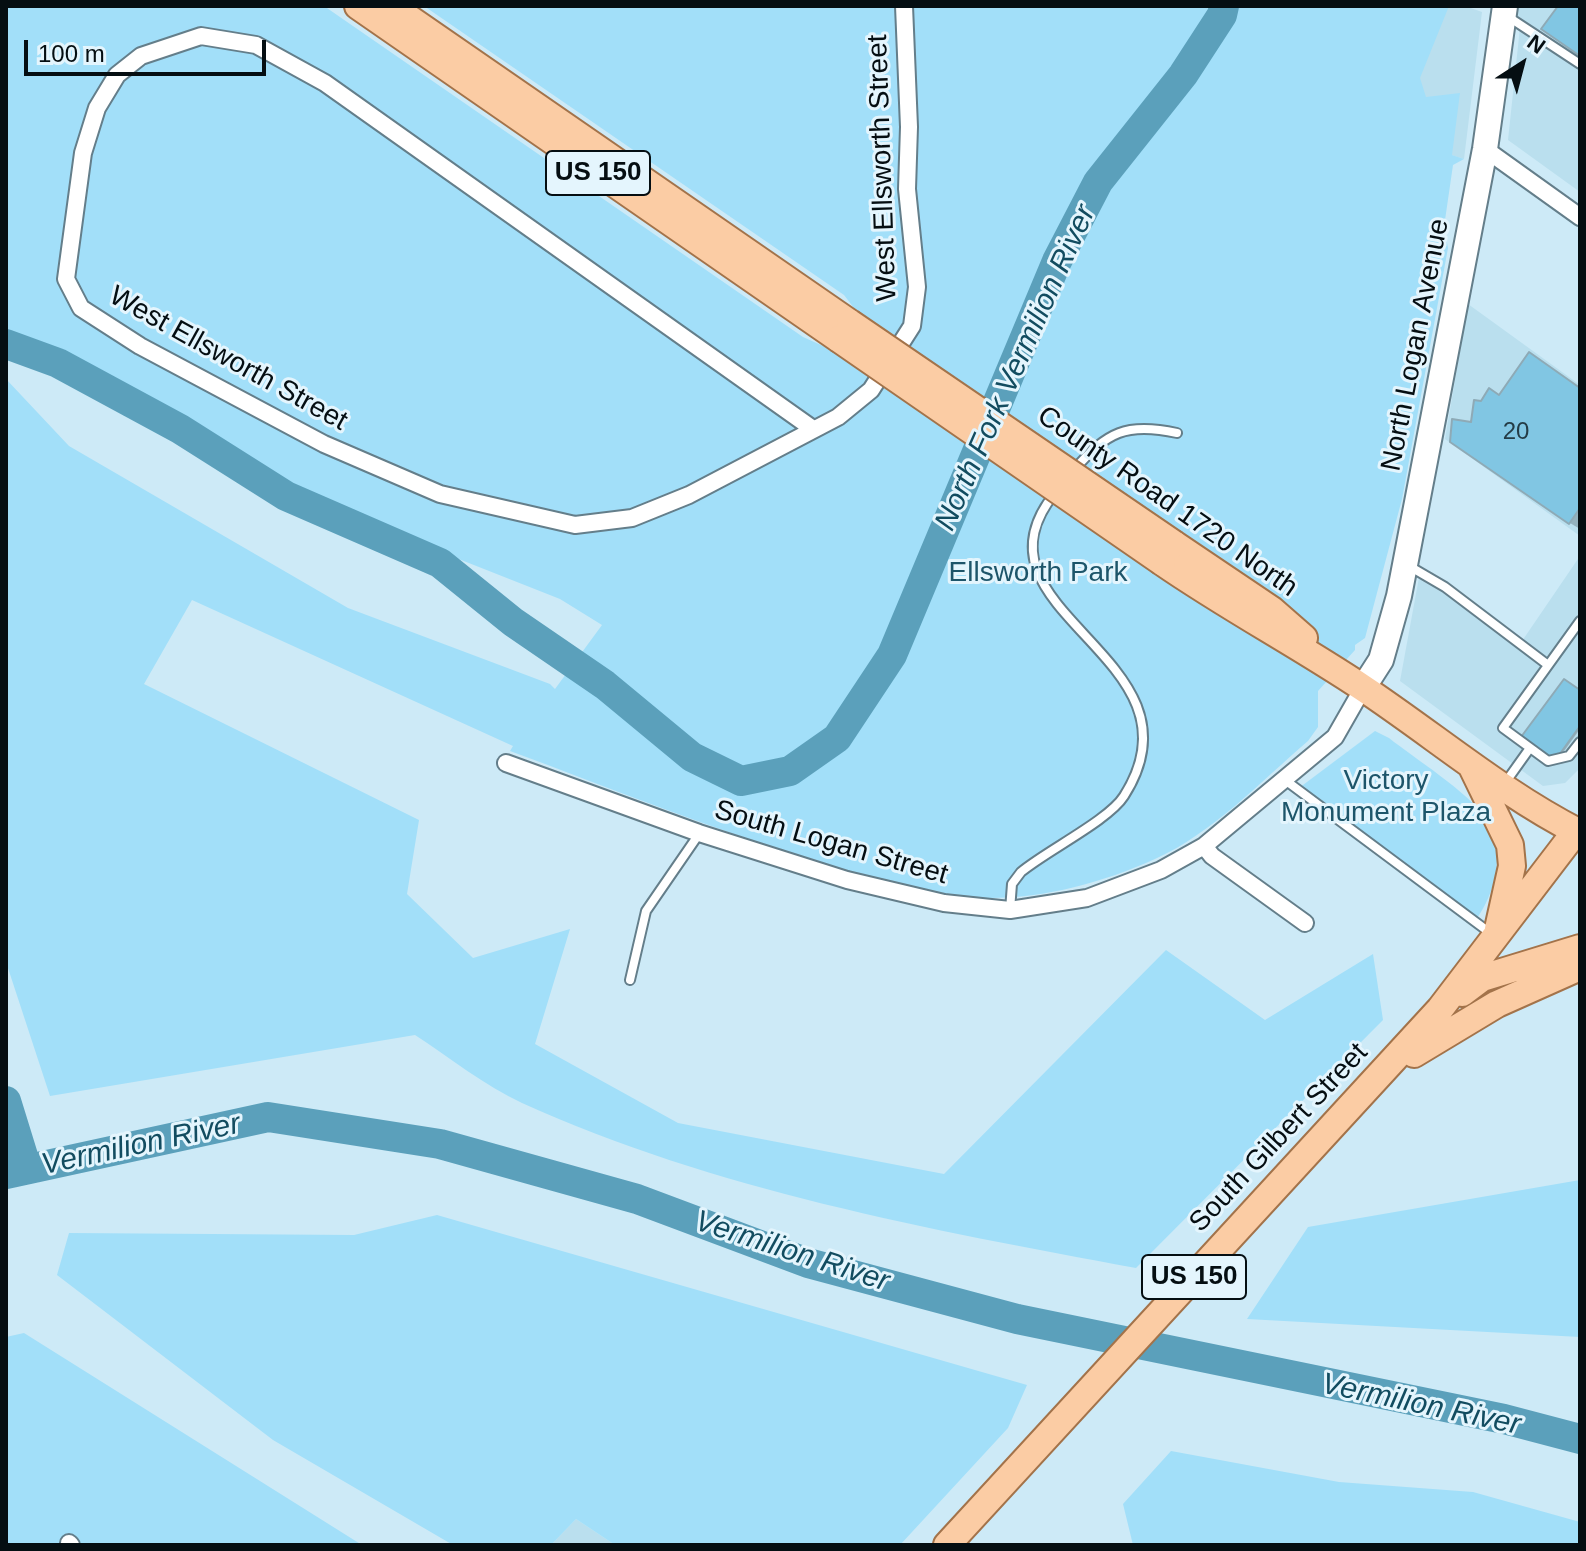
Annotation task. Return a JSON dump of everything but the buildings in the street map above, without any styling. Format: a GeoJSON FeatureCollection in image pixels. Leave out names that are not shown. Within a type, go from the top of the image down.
{"type":"FeatureCollection","features":[{"type":"Feature","properties":{"kind":"main road","name":"US 150"},"geometry":{"type":"LineString","coordinates":[[358,6],[844,331]]}},
{"type":"Feature","properties":{"kind":"main road","name":"US 150"},"geometry":{"type":"LineString","coordinates":[[391,6],[844,331]]}},
{"type":"Feature","properties":{"kind":"main road","name":"County Road 1720 North"},"geometry":{"type":"LineString","coordinates":[[844,331],[1168,553],[1215,599],[1363,688],[1470,764],[1579,832]]}},
{"type":"Feature","properties":{"kind":"main road"},"geometry":{"type":"LineString","coordinates":[[1470,764],[1510,845],[1512,866],[1496,938]]}},
{"type":"Feature","properties":{"kind":"main road","name":"South Gilbert Street"},"geometry":{"type":"LineString","coordinates":[[947,1545],[1382,1075],[1449,1017],[1496,938],[1579,832]]}},
{"type":"Feature","properties":{"kind":"main road"},"geometry":{"type":"LineString","coordinates":[[1449,1017],[1482,978],[1580,948]]}},
{"type":"Feature","properties":{"kind":"main road"},"geometry":{"type":"LineString","coordinates":[[1449,1017],[1580,967]]}},
{"type":"Feature","properties":{"kind":"street","name":"West Ellsworth Street"},"geometry":{"type":"LineString","coordinates":[[813,429],[325,83],[256,45],[201,36],[141,56],[117,75],[97,108],[83,153],[66,279],[81,308],[140,346],[324,444],[440,494],[575,525],[632,518],[689,495],[813,429],[846,411],[871,390],[912,326],[917,287],[907,189],[909,127],[904,6]]}},
{"type":"Feature","properties":{"kind":"street","name":"North Logan Avenue"},"geometry":{"type":"LineString","coordinates":[[1363,688],[1381,660],[1405,563],[1485,149],[1504,10]]}},
{"type":"Feature","properties":{"kind":"street"},"geometry":{"type":"LineString","coordinates":[[1485,149],[1580,217]]}},
{"type":"Feature","properties":{"kind":"street","name":"South Logan Street"},"geometry":{"type":"LineString","coordinates":[[506,763],[699,833],[847,880],[944,903],[1010,910],[1087,898],[1161,870],[1204,846],[1335,737],[1363,688]]}},
{"type":"Feature","properties":{"kind":"street"},"geometry":{"type":"LineString","coordinates":[[1204,846],[1212,856],[1305,923]]}},
{"type":"Feature","properties":{"kind":"lane"},"geometry":{"type":"LineString","coordinates":[[1504,10],[1580,64]]}},
{"type":"Feature","properties":{"kind":"lane"},"geometry":{"type":"LineString","coordinates":[[1010,910],[1012,884],[1021,872],[1123,799],[1143,759],[1144,723],[1132,688],[1051,599],[1037,564],[1034,529],[1043,508],[1097,444],[1120,430],[1153,428],[1177,433]]}},
{"type":"Feature","properties":{"kind":"lane"},"geometry":{"type":"LineString","coordinates":[[1405,563],[1445,587],[1548,665]]}},
{"type":"Feature","properties":{"kind":"lane"},"geometry":{"type":"LineString","coordinates":[[1580,621],[1503,728],[1548,761],[1559,761],[1569,756],[1580,742]]}},
{"type":"Feature","properties":{"kind":"lane"},"geometry":{"type":"LineString","coordinates":[[1504,785],[1530,748]]}},
{"type":"Feature","properties":{"kind":"lane"},"geometry":{"type":"LineString","coordinates":[[1285,780],[1496,938]]}},
{"type":"Feature","properties":{"kind":"lane"},"geometry":{"type":"LineString","coordinates":[[630,980],[646,911],[699,833]]}},
{"type":"Feature","properties":{"kind":"shaded area"},"geometry":{"type":"Polygon","coordinates":[[[1426,6],[1465,6],[1482,12],[1464,159],[1406,141],[1426,6]]]}},
{"type":"Feature","properties":{"kind":"shaded area"},"geometry":{"type":"Polygon","coordinates":[[[1504,6],[1580,6],[1580,192],[1508,140],[1521,18],[1504,6]]]}},
{"type":"Feature","properties":{"kind":"shaded area"},"geometry":{"type":"Polygon","coordinates":[[[1468,304],[1580,385],[1580,536],[1445,439],[1468,304]]]}},
{"type":"Feature","properties":{"kind":"shaded area"},"geometry":{"type":"Polygon","coordinates":[[[1580,556],[1580,768],[1565,783],[1543,786],[1400,681],[1420,572],[1520,644],[1580,556]]]}},
{"type":"Feature","properties":{"kind":"shaded area"},"geometry":{"type":"Polygon","coordinates":[[[576,1519],[615,1545],[551,1545],[576,1519]]]}},
{"type":"Feature","properties":{"kind":"green space","name":"Ellsworth Park"},"geometry":{"type":"Polygon","coordinates":[[[6,6],[324,6],[803,337],[832,350],[857,312],[844,295],[424,6],[1449,6],[1420,78],[1426,97],[1460,93],[1452,155],[1464,159],[1453,165],[1444,227],[1448,248],[1402,499],[1365,638],[1355,645],[1355,650],[1318,691],[1318,727],[1308,741],[1216,821],[1155,859],[1093,882],[1006,898],[942,895],[859,875],[664,809],[510,751],[513,746],[192,600],[144,684],[419,820],[407,894],[473,958],[570,929],[535,1044],[678,1123],[944,1174],[1166,950],[1265,1020],[1373,954],[1383,1020],[1136,1268],[824,1204],[670,1160],[595,1134],[522,1103],[481,1080],[415,1035],[50,1096],[6,962],[6,379],[69,446],[348,608],[550,684],[555,689],[602,625],[560,599],[446,554],[301,490],[124,384],[6,330],[6,6]]]}},
{"type":"Feature","properties":{"kind":"green space","name":"Victory Monument Plaza"},"geometry":{"type":"Polygon","coordinates":[[[1375,731],[1454,786],[1477,807],[1492,829],[1496,842],[1496,870],[1489,897],[1475,921],[1295,791],[1375,731]]]}},
{"type":"Feature","properties":{"kind":"green space"},"geometry":{"type":"Polygon","coordinates":[[[1580,1180],[1580,1337],[1247,1319],[1308,1227],[1580,1180]]]}},
{"type":"Feature","properties":{"kind":"green space"},"geometry":{"type":"Polygon","coordinates":[[[437,1215],[1027,1385],[1008,1428],[900,1545],[615,1545],[576,1519],[551,1545],[453,1545],[273,1440],[57,1275],[69,1233],[354,1235],[437,1215]]]}},
{"type":"Feature","properties":{"kind":"green space"},"geometry":{"type":"Polygon","coordinates":[[[24,1333],[362,1545],[6,1545],[6,1337],[24,1333]]]}},
{"type":"Feature","properties":{"kind":"green space"},"geometry":{"type":"Polygon","coordinates":[[[1171,1451],[1339,1482],[1473,1492],[1580,1522],[1580,1545],[1133,1545],[1123,1504],[1171,1451]]]}},
{"type":"Feature","properties":{"kind":"waterway","name":"North Fork Vermilion River"},"geometry":{"type":"LineString","coordinates":[[6,344],[58,363],[180,429],[286,496],[440,563],[513,622],[605,685],[692,757],[741,781],[790,771],[837,738],[892,655],[1057,261],[1098,182],[1183,75],[1222,15],[1224,6]]}},
{"type":"Feature","properties":{"kind":"waterway","name":"North Fork Vermilion River"},"geometry":{"type":"LineString","coordinates":[[6,1101],[27,1169]]}},
{"type":"Feature","properties":{"kind":"waterway","name":"Vermilion River"},"geometry":{"type":"LineString","coordinates":[[6,1174],[268,1117],[440,1144],[637,1199],[808,1263],[1017,1319],[1504,1419],[1580,1439]]}}]}
